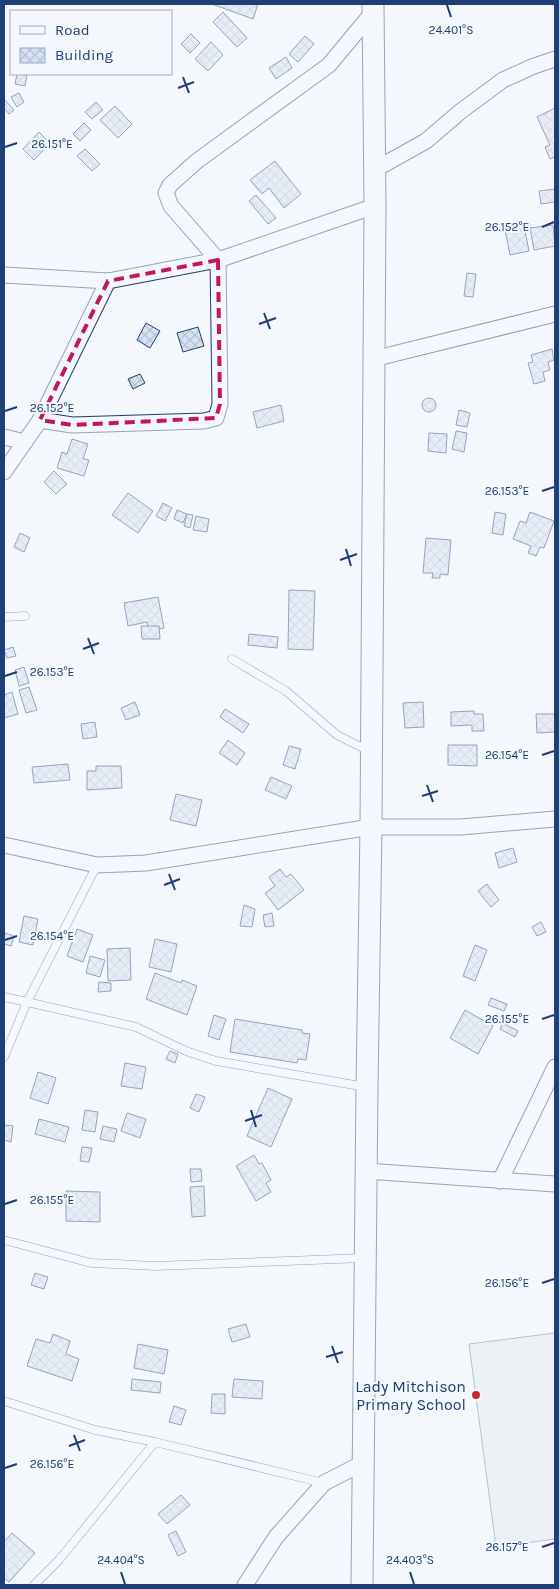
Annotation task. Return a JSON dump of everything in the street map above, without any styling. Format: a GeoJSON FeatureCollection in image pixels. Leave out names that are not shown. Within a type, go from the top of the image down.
{"type":"FeatureCollection","features":[{"type":"Feature","properties":{"kind":"main road"},"geometry":{"type":"LineString","coordinates":[[362,1585],[366,1088],[371,827],[375,206],[373,8]]}},
{"type":"Feature","properties":{"kind":"street"},"geometry":{"type":"LineString","coordinates":[[40,420],[72,425],[204,421],[216,418],[220,404],[218,260],[171,206],[166,193],[170,185],[197,161],[329,65],[373,8]]}},
{"type":"Feature","properties":{"kind":"street"},"geometry":{"type":"LineString","coordinates":[[374,170],[426,142],[503,80],[555,59]]}},
{"type":"Feature","properties":{"kind":"street"},"geometry":{"type":"LineString","coordinates":[[4,275],[108,281],[218,260],[375,206]]}},
{"type":"Feature","properties":{"kind":"street"},"geometry":{"type":"LineString","coordinates":[[4,472],[40,420],[108,281]]}},
{"type":"Feature","properties":{"kind":"street"},"geometry":{"type":"LineString","coordinates":[[373,359],[555,314]]}},
{"type":"Feature","properties":{"kind":"street"},"geometry":{"type":"LineString","coordinates":[[4,437],[25,442]]}},
{"type":"Feature","properties":{"kind":"street"},"geometry":{"type":"LineString","coordinates":[[4,845],[97,865],[181,858],[371,827],[461,826],[555,818]]}},
{"type":"Feature","properties":{"kind":"street"},"geometry":{"type":"LineString","coordinates":[[500,1181],[555,1067]]}},
{"type":"Feature","properties":{"kind":"street"},"geometry":{"type":"LineString","coordinates":[[366,1171],[555,1184]]}},
{"type":"Feature","properties":{"kind":"street"},"geometry":{"type":"LineString","coordinates":[[245,1585],[276,1537],[324,1483],[363,1463]]}},
{"type":"Feature","properties":{"kind":"lane"},"geometry":{"type":"LineString","coordinates":[[4,617],[25,616]]}},
{"type":"Feature","properties":{"kind":"lane"},"geometry":{"type":"LineString","coordinates":[[232,659],[286,691],[337,736],[371,752]]}},
{"type":"Feature","properties":{"kind":"lane"},"geometry":{"type":"LineString","coordinates":[[4,1057],[27,1002],[97,865]]}},
{"type":"Feature","properties":{"kind":"lane"},"geometry":{"type":"LineString","coordinates":[[4,997],[136,1027],[186,1051],[216,1061],[366,1088]]}},
{"type":"Feature","properties":{"kind":"lane"},"geometry":{"type":"LineString","coordinates":[[4,1240],[91,1262],[156,1266],[366,1258]]}},
{"type":"Feature","properties":{"kind":"lane"},"geometry":{"type":"LineString","coordinates":[[4,1401],[87,1427],[324,1483]]}},
{"type":"Feature","properties":{"kind":"lane"},"geometry":{"type":"LineString","coordinates":[[34,1585],[59,1560],[155,1442]]}},
{"type":"Feature","properties":{"kind":"highlighted area"},"geometry":{"type":"Polygon","coordinates":[[[218,260],[220,404],[216,418],[72,425],[40,420],[108,281],[218,260]]]}},
{"type":"Feature","properties":{"kind":"shaded area"},"geometry":{"type":"Polygon","coordinates":[[[555,1333],[555,1539],[496,1547],[469,1344],[555,1333]]]}},
{"type":"Feature","properties":{"kind":"building"},"geometry":{"type":"Polygon","coordinates":[[[212,4],[258,4],[253,19],[212,4]]]}},
{"type":"Feature","properties":{"kind":"building"},"geometry":{"type":"Polygon","coordinates":[[[223,12],[247,38],[237,47],[213,22],[223,12]]]}},
{"type":"Feature","properties":{"kind":"building"},"geometry":{"type":"Polygon","coordinates":[[[191,34],[200,43],[190,53],[181,44],[191,34]]]}},
{"type":"Feature","properties":{"kind":"building"},"geometry":{"type":"Polygon","coordinates":[[[305,36],[314,44],[298,62],[289,54],[305,36]]]}},
{"type":"Feature","properties":{"kind":"building"},"geometry":{"type":"Polygon","coordinates":[[[211,42],[223,55],[208,71],[195,59],[211,42]]]}},
{"type":"Feature","properties":{"kind":"building"},"geometry":{"type":"Polygon","coordinates":[[[286,57],[292,68],[276,79],[269,68],[286,57]]]}},
{"type":"Feature","properties":{"kind":"building"},"geometry":{"type":"Polygon","coordinates":[[[17,75],[27,75],[25,86],[15,84],[17,75]]]}},
{"type":"Feature","properties":{"kind":"building"},"geometry":{"type":"Polygon","coordinates":[[[19,93],[24,102],[17,107],[11,97],[19,93]]]}},
{"type":"Feature","properties":{"kind":"building"},"geometry":{"type":"Polygon","coordinates":[[[5,100],[14,110],[9,114],[4,108],[5,100]]]}},
{"type":"Feature","properties":{"kind":"building"},"geometry":{"type":"Polygon","coordinates":[[[96,102],[103,110],[92,119],[85,112],[96,102]]]}},
{"type":"Feature","properties":{"kind":"building"},"geometry":{"type":"Polygon","coordinates":[[[115,106],[132,124],[118,138],[100,120],[115,106]]]}},
{"type":"Feature","properties":{"kind":"building"},"geometry":{"type":"Polygon","coordinates":[[[555,108],[555,157],[550,159],[545,147],[550,145],[537,117],[555,108]]]}},
{"type":"Feature","properties":{"kind":"building"},"geometry":{"type":"Polygon","coordinates":[[[84,123],[91,130],[80,141],[73,134],[84,123]]]}},
{"type":"Feature","properties":{"kind":"building"},"geometry":{"type":"Polygon","coordinates":[[[39,132],[50,143],[34,160],[23,149],[39,132]]]}},
{"type":"Feature","properties":{"kind":"building"},"geometry":{"type":"Polygon","coordinates":[[[85,149],[100,164],[92,171],[77,156],[85,149]]]}},
{"type":"Feature","properties":{"kind":"building"},"geometry":{"type":"Polygon","coordinates":[[[275,161],[301,194],[284,208],[269,188],[262,194],[250,180],[275,161]]]}},
{"type":"Feature","properties":{"kind":"building"},"geometry":{"type":"Polygon","coordinates":[[[555,189],[555,202],[541,204],[539,191],[555,189]]]}},
{"type":"Feature","properties":{"kind":"building"},"geometry":{"type":"Polygon","coordinates":[[[256,195],[276,218],[268,224],[249,201],[256,195]]]}},
{"type":"Feature","properties":{"kind":"building"},"geometry":{"type":"Polygon","coordinates":[[[523,221],[529,251],[510,255],[504,225],[523,221]]]}},
{"type":"Feature","properties":{"kind":"building"},"geometry":{"type":"Polygon","coordinates":[[[553,225],[555,246],[534,250],[530,228],[553,225]]]}},
{"type":"Feature","properties":{"kind":"building"},"geometry":{"type":"Polygon","coordinates":[[[467,273],[476,274],[473,297],[464,296],[467,273]]]}},
{"type":"Feature","properties":{"kind":"building"},"geometry":{"type":"Polygon","coordinates":[[[146,323],[160,331],[150,348],[137,340],[146,323]]]}},
{"type":"Feature","properties":{"kind":"building"},"geometry":{"type":"Polygon","coordinates":[[[198,327],[204,346],[183,352],[177,333],[198,327]]]}},
{"type":"Feature","properties":{"kind":"building"},"geometry":{"type":"Polygon","coordinates":[[[552,349],[554,360],[548,362],[550,370],[543,372],[545,381],[534,384],[528,363],[533,362],[531,355],[552,349]]]}},
{"type":"Feature","properties":{"kind":"building"},"geometry":{"type":"Polygon","coordinates":[[[140,374],[145,383],[133,389],[128,379],[140,374]]]}},
{"type":"Feature","properties":{"kind":"building"},"geometry":{"type":"Polygon","coordinates":[[[429,398],[434,400],[436,405],[434,410],[429,412],[424,410],[422,405],[424,400],[429,398]]]}},
{"type":"Feature","properties":{"kind":"building"},"geometry":{"type":"Polygon","coordinates":[[[281,405],[284,421],[257,428],[253,412],[281,405]]]}},
{"type":"Feature","properties":{"kind":"building"},"geometry":{"type":"Polygon","coordinates":[[[459,410],[470,413],[467,427],[456,425],[459,410]]]}},
{"type":"Feature","properties":{"kind":"building"},"geometry":{"type":"Polygon","coordinates":[[[456,431],[467,433],[464,452],[452,449],[456,431]]]}},
{"type":"Feature","properties":{"kind":"building"},"geometry":{"type":"Polygon","coordinates":[[[429,433],[447,434],[446,453],[428,451],[429,433]]]}},
{"type":"Feature","properties":{"kind":"building"},"geometry":{"type":"Polygon","coordinates":[[[72,439],[88,444],[83,459],[89,460],[84,476],[57,468],[62,452],[67,454],[72,439]]]}},
{"type":"Feature","properties":{"kind":"building"},"geometry":{"type":"Polygon","coordinates":[[[54,471],[67,484],[56,494],[44,482],[54,471]]]}},
{"type":"Feature","properties":{"kind":"building"},"geometry":{"type":"Polygon","coordinates":[[[128,493],[153,511],[138,533],[112,515],[128,493]]]}},
{"type":"Feature","properties":{"kind":"building"},"geometry":{"type":"Polygon","coordinates":[[[163,503],[172,508],[165,521],[156,516],[163,503]]]}},
{"type":"Feature","properties":{"kind":"building"},"geometry":{"type":"Polygon","coordinates":[[[177,510],[187,514],[183,523],[174,519],[177,510]]]}},
{"type":"Feature","properties":{"kind":"building"},"geometry":{"type":"Polygon","coordinates":[[[495,512],[506,514],[503,535],[492,533],[495,512]]]}},
{"type":"Feature","properties":{"kind":"building"},"geometry":{"type":"Polygon","coordinates":[[[530,512],[554,521],[544,548],[540,547],[536,556],[528,553],[531,546],[513,539],[520,521],[526,523],[530,512]]]}},
{"type":"Feature","properties":{"kind":"building"},"geometry":{"type":"Polygon","coordinates":[[[187,514],[193,515],[190,528],[184,526],[187,514]]]}},
{"type":"Feature","properties":{"kind":"building"},"geometry":{"type":"Polygon","coordinates":[[[196,516],[209,519],[207,532],[193,530],[196,516]]]}},
{"type":"Feature","properties":{"kind":"building"},"geometry":{"type":"Polygon","coordinates":[[[20,533],[30,538],[24,552],[14,547],[20,533]]]}},
{"type":"Feature","properties":{"kind":"building"},"geometry":{"type":"Polygon","coordinates":[[[426,538],[451,540],[448,575],[440,574],[440,578],[432,578],[433,573],[423,573],[426,538]]]}},
{"type":"Feature","properties":{"kind":"building"},"geometry":{"type":"Polygon","coordinates":[[[289,590],[315,591],[313,650],[288,649],[289,590]]]}},
{"type":"Feature","properties":{"kind":"building"},"geometry":{"type":"Polygon","coordinates":[[[158,597],[164,628],[149,631],[147,622],[128,626],[124,603],[158,597]]]}},
{"type":"Feature","properties":{"kind":"building"},"geometry":{"type":"Polygon","coordinates":[[[141,626],[159,626],[160,639],[142,639],[141,626]]]}},
{"type":"Feature","properties":{"kind":"building"},"geometry":{"type":"Polygon","coordinates":[[[249,634],[278,637],[277,648],[248,645],[249,634]]]}},
{"type":"Feature","properties":{"kind":"building"},"geometry":{"type":"Polygon","coordinates":[[[13,647],[16,656],[7,658],[4,650],[13,647]]]}},
{"type":"Feature","properties":{"kind":"building"},"geometry":{"type":"Polygon","coordinates":[[[24,667],[29,683],[19,686],[15,670],[24,667]]]}},
{"type":"Feature","properties":{"kind":"building"},"geometry":{"type":"Polygon","coordinates":[[[29,687],[37,710],[26,713],[19,690],[29,687]]]}},
{"type":"Feature","properties":{"kind":"building"},"geometry":{"type":"Polygon","coordinates":[[[12,692],[18,714],[4,718],[4,695],[12,692]]]}},
{"type":"Feature","properties":{"kind":"building"},"geometry":{"type":"Polygon","coordinates":[[[135,702],[140,715],[126,720],[121,708],[135,702]]]}},
{"type":"Feature","properties":{"kind":"building"},"geometry":{"type":"Polygon","coordinates":[[[423,702],[424,727],[405,728],[403,703],[423,702]]]}},
{"type":"Feature","properties":{"kind":"building"},"geometry":{"type":"Polygon","coordinates":[[[225,709],[249,724],[243,733],[220,717],[225,709]]]}},
{"type":"Feature","properties":{"kind":"building"},"geometry":{"type":"Polygon","coordinates":[[[474,711],[474,714],[483,714],[484,731],[472,731],[472,725],[451,726],[451,712],[474,711]]]}},
{"type":"Feature","properties":{"kind":"building"},"geometry":{"type":"Polygon","coordinates":[[[536,714],[555,714],[555,732],[537,733],[536,714]]]}},
{"type":"Feature","properties":{"kind":"building"},"geometry":{"type":"Polygon","coordinates":[[[95,722],[97,737],[83,739],[81,724],[95,722]]]}},
{"type":"Feature","properties":{"kind":"building"},"geometry":{"type":"Polygon","coordinates":[[[228,740],[245,753],[237,765],[219,753],[228,740]]]}},
{"type":"Feature","properties":{"kind":"building"},"geometry":{"type":"Polygon","coordinates":[[[448,745],[477,745],[477,766],[448,765],[448,745]]]}},
{"type":"Feature","properties":{"kind":"building"},"geometry":{"type":"Polygon","coordinates":[[[289,746],[301,749],[295,769],[283,765],[289,746]]]}},
{"type":"Feature","properties":{"kind":"building"},"geometry":{"type":"Polygon","coordinates":[[[68,764],[70,780],[34,783],[32,767],[68,764]]]}},
{"type":"Feature","properties":{"kind":"building"},"geometry":{"type":"Polygon","coordinates":[[[96,766],[121,766],[122,788],[87,790],[87,771],[96,771],[96,766]]]}},
{"type":"Feature","properties":{"kind":"building"},"geometry":{"type":"Polygon","coordinates":[[[271,777],[292,786],[286,799],[265,790],[271,777]]]}},
{"type":"Feature","properties":{"kind":"building"},"geometry":{"type":"Polygon","coordinates":[[[176,794],[202,800],[196,826],[170,820],[176,794]]]}},
{"type":"Feature","properties":{"kind":"building"},"geometry":{"type":"Polygon","coordinates":[[[513,848],[517,862],[499,868],[495,853],[513,848]]]}},
{"type":"Feature","properties":{"kind":"building"},"geometry":{"type":"Polygon","coordinates":[[[280,869],[286,877],[291,874],[304,890],[278,910],[265,893],[275,886],[269,877],[280,869]]]}},
{"type":"Feature","properties":{"kind":"building"},"geometry":{"type":"Polygon","coordinates":[[[487,884],[499,900],[491,907],[478,891],[487,884]]]}},
{"type":"Feature","properties":{"kind":"building"},"geometry":{"type":"Polygon","coordinates":[[[244,905],[255,909],[252,927],[240,926],[244,905]]]}},
{"type":"Feature","properties":{"kind":"building"},"geometry":{"type":"Polygon","coordinates":[[[272,913],[274,926],[265,927],[263,915],[272,913]]]}},
{"type":"Feature","properties":{"kind":"building"},"geometry":{"type":"Polygon","coordinates":[[[24,916],[38,919],[33,945],[19,942],[24,916]]]}},
{"type":"Feature","properties":{"kind":"building"},"geometry":{"type":"Polygon","coordinates":[[[541,922],[546,932],[537,936],[532,927],[541,922]]]}},
{"type":"Feature","properties":{"kind":"building"},"geometry":{"type":"Polygon","coordinates":[[[77,929],[93,935],[83,962],[67,956],[77,929]]]}},
{"type":"Feature","properties":{"kind":"building"},"geometry":{"type":"Polygon","coordinates":[[[4,933],[14,936],[11,946],[4,944],[4,933]]]}},
{"type":"Feature","properties":{"kind":"building"},"geometry":{"type":"Polygon","coordinates":[[[155,939],[177,944],[171,972],[149,967],[155,939]]]}},
{"type":"Feature","properties":{"kind":"building"},"geometry":{"type":"Polygon","coordinates":[[[475,945],[487,950],[475,981],[463,976],[475,945]]]}},
{"type":"Feature","properties":{"kind":"building"},"geometry":{"type":"Polygon","coordinates":[[[130,948],[131,980],[108,981],[107,949],[130,948]]]}},
{"type":"Feature","properties":{"kind":"building"},"geometry":{"type":"Polygon","coordinates":[[[90,956],[105,960],[100,977],[86,973],[90,956]]]}},
{"type":"Feature","properties":{"kind":"building"},"geometry":{"type":"Polygon","coordinates":[[[155,973],[181,983],[182,980],[197,986],[187,1015],[146,999],[155,973]]]}},
{"type":"Feature","properties":{"kind":"building"},"geometry":{"type":"Polygon","coordinates":[[[99,982],[111,983],[111,991],[98,992],[99,982]]]}},
{"type":"Feature","properties":{"kind":"building"},"geometry":{"type":"Polygon","coordinates":[[[491,998],[507,1004],[504,1011],[488,1005],[491,998]]]}},
{"type":"Feature","properties":{"kind":"building"},"geometry":{"type":"Polygon","coordinates":[[[465,1010],[493,1026],[478,1054],[450,1038],[465,1010]]]}},
{"type":"Feature","properties":{"kind":"building"},"geometry":{"type":"Polygon","coordinates":[[[214,1015],[226,1019],[219,1040],[208,1036],[214,1015]]]}},
{"type":"Feature","properties":{"kind":"building"},"geometry":{"type":"Polygon","coordinates":[[[235,1019],[302,1030],[302,1033],[310,1034],[306,1060],[298,1059],[297,1063],[230,1052],[235,1019]]]}},
{"type":"Feature","properties":{"kind":"building"},"geometry":{"type":"Polygon","coordinates":[[[503,1023],[518,1031],[515,1037],[500,1029],[503,1023]]]}},
{"type":"Feature","properties":{"kind":"building"},"geometry":{"type":"Polygon","coordinates":[[[170,1051],[178,1054],[175,1063],[166,1059],[170,1051]]]}},
{"type":"Feature","properties":{"kind":"building"},"geometry":{"type":"Polygon","coordinates":[[[125,1063],[146,1067],[142,1089],[121,1086],[125,1063]]]}},
{"type":"Feature","properties":{"kind":"building"},"geometry":{"type":"Polygon","coordinates":[[[38,1072],[56,1078],[48,1104],[30,1098],[38,1072]]]}},
{"type":"Feature","properties":{"kind":"building"},"geometry":{"type":"Polygon","coordinates":[[[268,1088],[292,1099],[271,1147],[247,1136],[268,1088]]]}},
{"type":"Feature","properties":{"kind":"building"},"geometry":{"type":"Polygon","coordinates":[[[196,1094],[205,1097],[199,1112],[190,1108],[196,1094]]]}},
{"type":"Feature","properties":{"kind":"building"},"geometry":{"type":"Polygon","coordinates":[[[85,1110],[98,1112],[95,1132],[82,1130],[85,1110]]]}},
{"type":"Feature","properties":{"kind":"building"},"geometry":{"type":"Polygon","coordinates":[[[127,1113],[146,1119],[140,1138],[121,1131],[127,1113]]]}},
{"type":"Feature","properties":{"kind":"building"},"geometry":{"type":"Polygon","coordinates":[[[39,1119],[69,1127],[65,1142],[35,1134],[39,1119]]]}},
{"type":"Feature","properties":{"kind":"building"},"geometry":{"type":"Polygon","coordinates":[[[4,1125],[13,1126],[11,1142],[4,1140],[4,1125]]]}},
{"type":"Feature","properties":{"kind":"building"},"geometry":{"type":"Polygon","coordinates":[[[103,1126],[117,1129],[114,1142],[100,1139],[103,1126]]]}},
{"type":"Feature","properties":{"kind":"building"},"geometry":{"type":"Polygon","coordinates":[[[82,1147],[92,1148],[89,1162],[80,1161],[82,1147]]]}},
{"type":"Feature","properties":{"kind":"building"},"geometry":{"type":"Polygon","coordinates":[[[254,1155],[259,1164],[262,1163],[271,1180],[266,1183],[271,1192],[256,1201],[236,1166],[254,1155]]]}},
{"type":"Feature","properties":{"kind":"building"},"geometry":{"type":"Polygon","coordinates":[[[190,1169],[201,1169],[202,1181],[191,1182],[190,1169]]]}},
{"type":"Feature","properties":{"kind":"building"},"geometry":{"type":"Polygon","coordinates":[[[204,1186],[205,1216],[192,1217],[190,1187],[204,1186]]]}},
{"type":"Feature","properties":{"kind":"building"},"geometry":{"type":"Polygon","coordinates":[[[66,1191],[100,1192],[100,1222],[66,1221],[66,1191]]]}},
{"type":"Feature","properties":{"kind":"building"},"geometry":{"type":"Polygon","coordinates":[[[35,1273],[48,1277],[44,1289],[31,1285],[35,1273]]]}},
{"type":"Feature","properties":{"kind":"building"},"geometry":{"type":"Polygon","coordinates":[[[246,1324],[250,1337],[232,1342],[228,1329],[246,1324]]]}},
{"type":"Feature","properties":{"kind":"building"},"geometry":{"type":"Polygon","coordinates":[[[53,1334],[70,1341],[66,1354],[79,1359],[72,1381],[27,1366],[36,1339],[50,1343],[53,1334]]]}},
{"type":"Feature","properties":{"kind":"building"},"geometry":{"type":"Polygon","coordinates":[[[138,1344],[168,1350],[164,1374],[134,1368],[138,1344]]]}},
{"type":"Feature","properties":{"kind":"building"},"geometry":{"type":"Polygon","coordinates":[[[132,1379],[161,1382],[160,1393],[131,1390],[132,1379]]]}},
{"type":"Feature","properties":{"kind":"building"},"geometry":{"type":"Polygon","coordinates":[[[234,1379],[263,1381],[262,1399],[232,1397],[234,1379]]]}},
{"type":"Feature","properties":{"kind":"building"},"geometry":{"type":"Polygon","coordinates":[[[212,1394],[225,1394],[225,1414],[211,1413],[212,1394]]]}},
{"type":"Feature","properties":{"kind":"building"},"geometry":{"type":"Polygon","coordinates":[[[174,1406],[186,1410],[181,1425],[169,1422],[174,1406]]]}},
{"type":"Feature","properties":{"kind":"building"},"geometry":{"type":"Polygon","coordinates":[[[181,1495],[190,1505],[167,1524],[158,1514],[181,1495]]]}},
{"type":"Feature","properties":{"kind":"building"},"geometry":{"type":"Polygon","coordinates":[[[176,1531],[186,1552],[178,1556],[168,1535],[176,1531]]]}},
{"type":"Feature","properties":{"kind":"building"},"geometry":{"type":"Polygon","coordinates":[[[12,1533],[35,1553],[9,1582],[4,1578],[4,1542],[12,1533]]]}},
{"type":"Feature","properties":{"kind":"place","name":"Lady Mitchison Primary School"},"geometry":{"type":"Point","coordinates":[476,1395]}}]}
